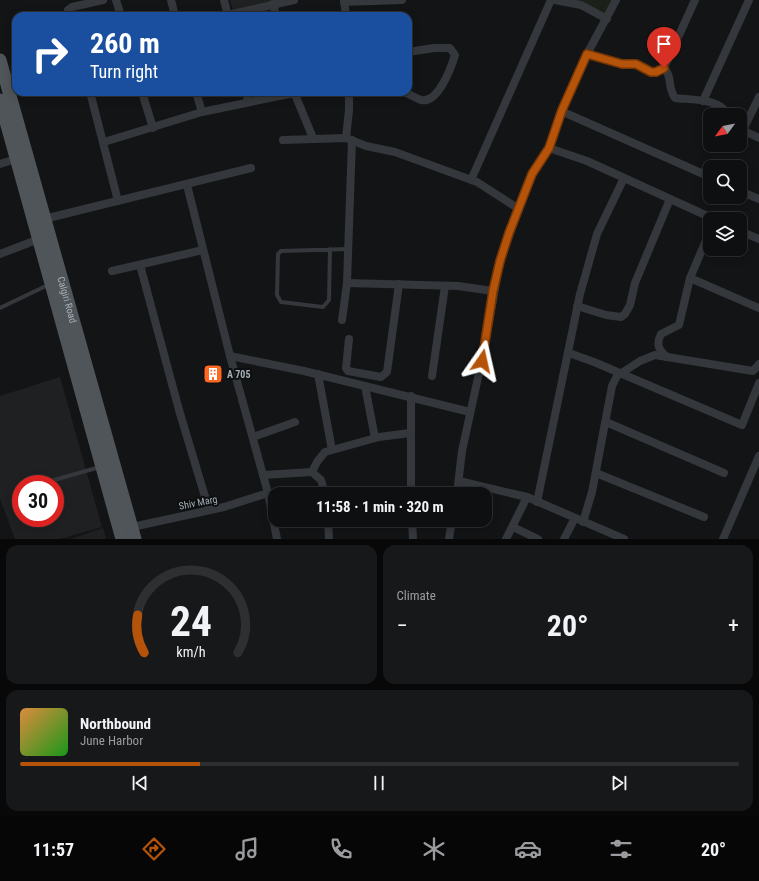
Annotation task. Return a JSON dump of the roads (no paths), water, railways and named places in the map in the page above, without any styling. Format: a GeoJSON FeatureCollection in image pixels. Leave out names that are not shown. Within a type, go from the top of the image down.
{"type":"FeatureCollection","features":[{"type":"Feature","properties":{"kind":"main road","name":"Calgiri Road"},"geometry":{"type":"LineString","coordinates":[[0,60],[39,221],[133,533]]}},
{"type":"Feature","properties":{"kind":"main road","name":"Calgiri Road"},"geometry":{"type":"LineString","coordinates":[[0,100],[4,133],[16,159],[39,221],[39,239],[122,539]]}},
{"type":"Feature","properties":{"kind":"street"},"geometry":{"type":"LineString","coordinates":[[68,12],[68,10],[72,7],[103,0]]}},
{"type":"Feature","properties":{"kind":"street"},"geometry":{"type":"LineString","coordinates":[[116,0],[120,12]]}},
{"type":"Feature","properties":{"kind":"street"},"geometry":{"type":"LineString","coordinates":[[171,0],[174,12]]}},
{"type":"Feature","properties":{"kind":"street"},"geometry":{"type":"LineString","coordinates":[[224,0],[227,12]]}},
{"type":"Feature","properties":{"kind":"street"},"geometry":{"type":"LineString","coordinates":[[240,12],[294,0]]}},
{"type":"Feature","properties":{"kind":"street"},"geometry":{"type":"LineString","coordinates":[[345,12],[344,1],[402,0]]}},
{"type":"Feature","properties":{"kind":"street"},"geometry":{"type":"LineString","coordinates":[[471,180],[551,0]]}},
{"type":"Feature","properties":{"kind":"street"},"geometry":{"type":"LineString","coordinates":[[555,0],[581,5],[607,19]]}},
{"type":"Feature","properties":{"kind":"street"},"geometry":{"type":"LineString","coordinates":[[458,487],[462,451],[500,261],[532,174],[549,148],[562,110],[587,54],[616,0]]}},
{"type":"Feature","properties":{"kind":"street"},"geometry":{"type":"LineString","coordinates":[[587,54],[622,64],[636,64],[651,72],[656,72],[664,68],[695,0]]}},
{"type":"Feature","properties":{"kind":"street"},"geometry":{"type":"LineString","coordinates":[[703,101],[749,0]]}},
{"type":"Feature","properties":{"kind":"street"},"geometry":{"type":"LineString","coordinates":[[273,4],[275,12]]}},
{"type":"Feature","properties":{"kind":"street"},"geometry":{"type":"LineString","coordinates":[[412,51],[434,48],[450,48],[455,55],[438,92],[430,99],[422,100],[412,96]]}},
{"type":"Feature","properties":{"kind":"street"},"geometry":{"type":"LineString","coordinates":[[664,68],[669,78],[670,91],[675,98],[712,102],[722,108]]}},
{"type":"Feature","properties":{"kind":"street"},"geometry":{"type":"LineString","coordinates":[[91,96],[118,201]]}},
{"type":"Feature","properties":{"kind":"street"},"geometry":{"type":"LineString","coordinates":[[143,96],[153,128]]}},
{"type":"Feature","properties":{"kind":"street"},"geometry":{"type":"LineString","coordinates":[[197,96],[202,112]]}},
{"type":"Feature","properties":{"kind":"street"},"geometry":{"type":"LineString","coordinates":[[247,96],[248,102]]}},
{"type":"Feature","properties":{"kind":"street"},"geometry":{"type":"LineString","coordinates":[[104,142],[202,112],[279,96]]}},
{"type":"Feature","properties":{"kind":"street"},"geometry":{"type":"LineString","coordinates":[[295,96],[313,138]]}},
{"type":"Feature","properties":{"kind":"street"},"geometry":{"type":"LineString","coordinates":[[342,320],[347,283],[349,96]]}},
{"type":"Feature","properties":{"kind":"street"},"geometry":{"type":"LineString","coordinates":[[747,121],[759,98]]}},
{"type":"Feature","properties":{"kind":"street"},"geometry":{"type":"LineString","coordinates":[[562,110],[703,175]]}},
{"type":"Feature","properties":{"kind":"street"},"geometry":{"type":"LineString","coordinates":[[747,132],[759,138]]}},
{"type":"Feature","properties":{"kind":"street"},"geometry":{"type":"LineString","coordinates":[[284,140],[313,138],[349,139],[366,146],[395,152],[471,180],[519,209]]}},
{"type":"Feature","properties":{"kind":"street"},"geometry":{"type":"LineString","coordinates":[[549,148],[587,160],[703,214]]}},
{"type":"Feature","properties":{"kind":"street"},"geometry":{"type":"LineString","coordinates":[[0,164],[16,159]]}},
{"type":"Feature","properties":{"kind":"street"},"geometry":{"type":"LineString","coordinates":[[39,221],[252,168]]}},
{"type":"Feature","properties":{"kind":"street"},"geometry":{"type":"LineString","coordinates":[[538,502],[577,306],[597,234],[624,178]]}},
{"type":"Feature","properties":{"kind":"street"},"geometry":{"type":"LineString","coordinates":[[187,185],[230,356],[268,493]]}},
{"type":"Feature","properties":{"kind":"street"},"geometry":{"type":"LineString","coordinates":[[747,194],[759,199]]}},
{"type":"Feature","properties":{"kind":"street"},"geometry":{"type":"LineString","coordinates":[[577,306],[606,315],[620,317],[625,314],[630,305],[635,283],[651,240],[670,199]]}},
{"type":"Feature","properties":{"kind":"street"},"geometry":{"type":"LineString","coordinates":[[747,234],[759,239]]}},
{"type":"Feature","properties":{"kind":"street"},"geometry":{"type":"LineString","coordinates":[[0,254],[39,239]]}},
{"type":"Feature","properties":{"kind":"street"},"geometry":{"type":"LineString","coordinates":[[667,358],[659,350],[657,342],[661,334],[679,325],[690,278],[703,247]]}},
{"type":"Feature","properties":{"kind":"street"},"geometry":{"type":"LineString","coordinates":[[112,271],[203,250]]}},
{"type":"Feature","properties":{"kind":"street"},"geometry":{"type":"LineString","coordinates":[[140,265],[179,410],[209,510]]}},
{"type":"Feature","properties":{"kind":"street"},"geometry":{"type":"LineString","coordinates":[[690,278],[759,308]]}},
{"type":"Feature","properties":{"kind":"street"},"geometry":{"type":"LineString","coordinates":[[347,283],[445,286],[493,291]]}},
{"type":"Feature","properties":{"kind":"street"},"geometry":{"type":"LineString","coordinates":[[349,339],[346,368],[348,371],[381,377],[387,372],[399,284]]}},
{"type":"Feature","properties":{"kind":"street"},"geometry":{"type":"LineString","coordinates":[[432,376],[445,286]]}},
{"type":"Feature","properties":{"kind":"street"},"geometry":{"type":"LineString","coordinates":[[568,353],[742,425],[759,383],[753,371]]}},
{"type":"Feature","properties":{"kind":"street"},"geometry":{"type":"LineString","coordinates":[[584,522],[596,473],[612,386],[616,376],[640,361],[655,355],[753,371]]}},
{"type":"Feature","properties":{"kind":"street"},"geometry":{"type":"LineString","coordinates":[[230,356],[318,374],[411,396],[470,412]]}},
{"type":"Feature","properties":{"kind":"street"},"geometry":{"type":"LineString","coordinates":[[753,371],[759,364]]}},
{"type":"Feature","properties":{"kind":"street"},"geometry":{"type":"LineString","coordinates":[[318,374],[332,450]]}},
{"type":"Feature","properties":{"kind":"street"},"geometry":{"type":"LineString","coordinates":[[365,386],[375,438]]}},
{"type":"Feature","properties":{"kind":"street"},"geometry":{"type":"LineString","coordinates":[[411,396],[411,487]]}},
{"type":"Feature","properties":{"kind":"street"},"geometry":{"type":"LineString","coordinates":[[253,437],[295,422]]}},
{"type":"Feature","properties":{"kind":"street"},"geometry":{"type":"LineString","coordinates":[[606,422],[724,473]]}},
{"type":"Feature","properties":{"kind":"street"},"geometry":{"type":"LineString","coordinates":[[312,472],[316,462],[325,452],[375,438],[410,433]]}},
{"type":"Feature","properties":{"kind":"street"},"geometry":{"type":"LineString","coordinates":[[723,539],[759,456]]}},
{"type":"Feature","properties":{"kind":"street"},"geometry":{"type":"LineString","coordinates":[[263,475],[312,472],[322,480],[324,487]]}},
{"type":"Feature","properties":{"kind":"street"},"geometry":{"type":"LineString","coordinates":[[596,473],[704,518]]}},
{"type":"Feature","properties":{"kind":"street"},"geometry":{"type":"LineString","coordinates":[[459,481],[527,497],[624,539]]}},
{"type":"Feature","properties":{"kind":"street","name":"Shiv Marg"},"geometry":{"type":"LineString","coordinates":[[133,533],[268,493]]}},
{"type":"Feature","properties":{"kind":"street"},"geometry":{"type":"LineString","coordinates":[[506,539],[527,497]]}},
{"type":"Feature","properties":{"kind":"street"},"geometry":{"type":"LineString","coordinates":[[564,539],[575,518]]}},
{"type":"Feature","properties":{"kind":"street"},"geometry":{"type":"LineString","coordinates":[[275,527],[277,539]]}},
{"type":"Feature","properties":{"kind":"street"},"geometry":{"type":"LineString","coordinates":[[328,527],[329,539]]}},
{"type":"Feature","properties":{"kind":"street"},"geometry":{"type":"LineString","coordinates":[[412,527],[413,539]]}},
{"type":"Feature","properties":{"kind":"street"},"geometry":{"type":"LineString","coordinates":[[449,539],[451,527]]}},
{"type":"Feature","properties":{"kind":"street"},"geometry":{"type":"LineString","coordinates":[[512,527],[538,539]]}},
{"type":"Feature","properties":{"kind":"lane"},"geometry":{"type":"LineString","coordinates":[[330,249],[329,300],[327,304],[324,307],[280,302],[277,296],[278,254],[281,251],[330,249],[348,249]]}},
{"type":"Feature","properties":{"kind":"lane"},"geometry":{"type":"LineString","coordinates":[[0,308],[51,284]]}},
{"type":"Feature","properties":{"kind":"lane"},"geometry":{"type":"LineString","coordinates":[[64,477],[102,466]]}},
{"type":"Feature","properties":{"kind":"place","name":"A 705"},"geometry":{"type":"Point","coordinates":[213,374]}}]}
